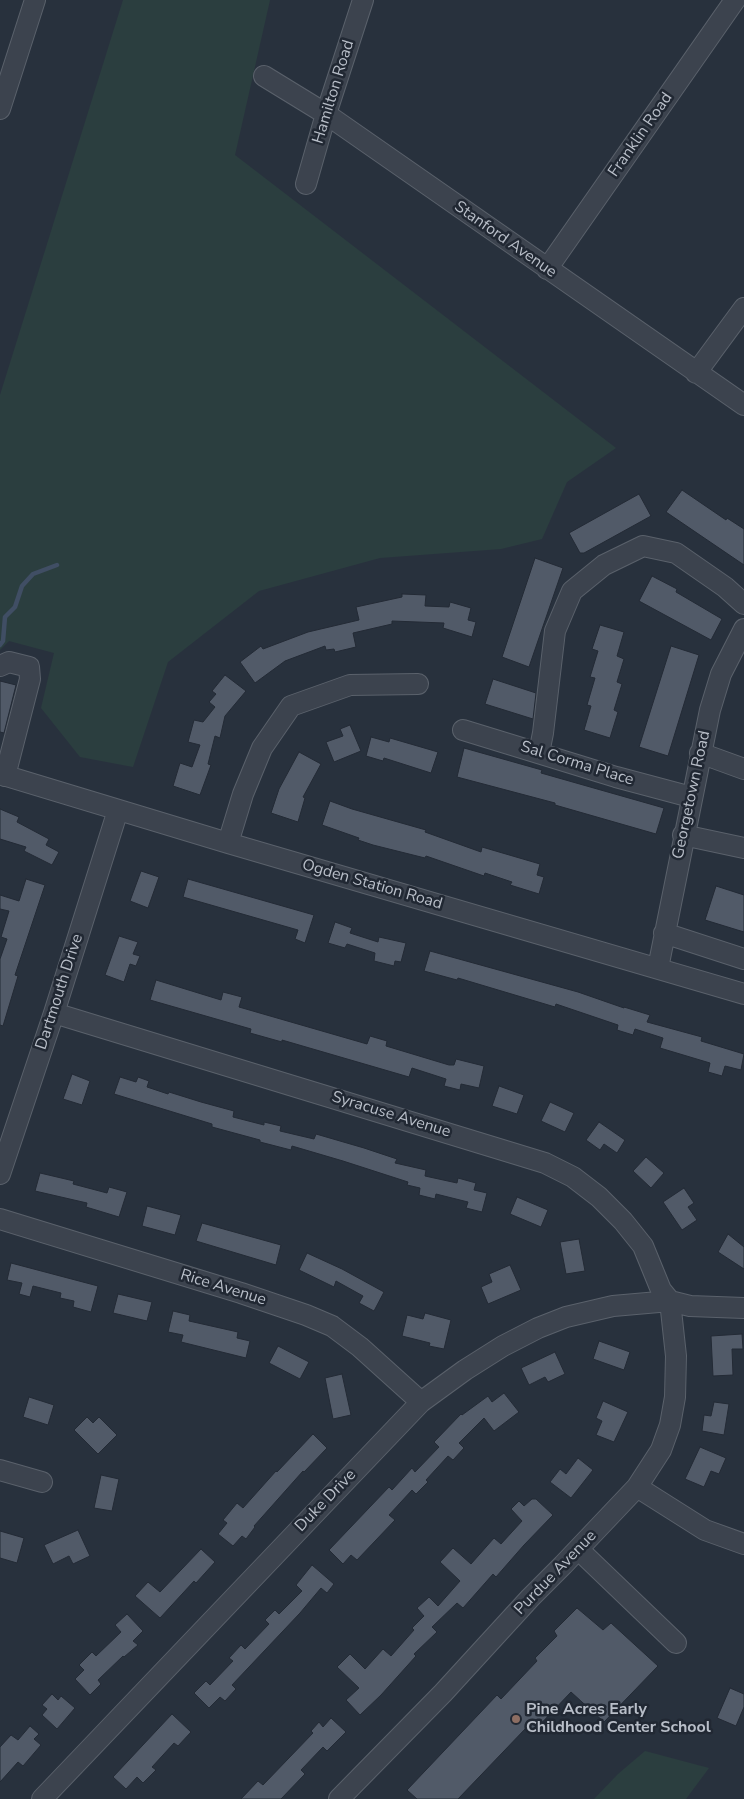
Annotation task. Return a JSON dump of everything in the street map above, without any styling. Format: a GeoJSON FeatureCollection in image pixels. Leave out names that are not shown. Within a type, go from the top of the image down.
{"type":"FeatureCollection","features":[{"type":"Feature","properties":{"kind":"street"},"geometry":{"type":"LineString","coordinates":[[0,109],[35,0]]}},
{"type":"Feature","properties":{"kind":"street","name":"Hamilton Road"},"geometry":{"type":"LineString","coordinates":[[306,184],[326,114],[363,0]]}},
{"type":"Feature","properties":{"kind":"street","name":"Franklin Road"},"geometry":{"type":"LineString","coordinates":[[547,269],[735,0]]}},
{"type":"Feature","properties":{"kind":"street","name":"Stanford Avenue"},"geometry":{"type":"LineString","coordinates":[[264,76],[326,114],[744,405]]}},
{"type":"Feature","properties":{"kind":"street"},"geometry":{"type":"LineString","coordinates":[[696,373],[744,308]]}},
{"type":"Feature","properties":{"kind":"street"},"geometry":{"type":"LineString","coordinates":[[539,753],[555,631],[572,592],[604,565],[643,546],[676,553],[725,587],[744,604]]}},
{"type":"Feature","properties":{"kind":"street","name":"Georgetown Road"},"geometry":{"type":"LineString","coordinates":[[658,968],[683,835],[710,710],[721,674],[744,629]]}},
{"type":"Feature","properties":{"kind":"street"},"geometry":{"type":"LineString","coordinates":[[0,666],[9,662],[29,667],[30,679],[3,775]]}},
{"type":"Feature","properties":{"kind":"street"},"geometry":{"type":"LineString","coordinates":[[228,843],[243,794],[262,748],[291,706],[350,685],[418,684]]}},
{"type":"Feature","properties":{"kind":"street","name":"Sal Corma Place"},"geometry":{"type":"LineString","coordinates":[[463,730],[616,777],[691,797]]}},
{"type":"Feature","properties":{"kind":"street"},"geometry":{"type":"LineString","coordinates":[[700,753],[744,769]]}},
{"type":"Feature","properties":{"kind":"street","name":"Ogden Station Road"},"geometry":{"type":"LineString","coordinates":[[3,775],[744,994]]}},
{"type":"Feature","properties":{"kind":"street","name":"Dartmouth Drive"},"geometry":{"type":"LineString","coordinates":[[0,1174],[54,1013],[118,810]]}},
{"type":"Feature","properties":{"kind":"street"},"geometry":{"type":"LineString","coordinates":[[683,835],[744,848]]}},
{"type":"Feature","properties":{"kind":"street"},"geometry":{"type":"LineString","coordinates":[[664,933],[744,959]]}},
{"type":"Feature","properties":{"kind":"street","name":"Syracuse Avenue"},"geometry":{"type":"LineString","coordinates":[[54,1013],[545,1163],[573,1177],[599,1197],[623,1221],[643,1246],[661,1290],[670,1301]]}},
{"type":"Feature","properties":{"kind":"street","name":"Rice Avenue"},"geometry":{"type":"LineString","coordinates":[[0,1219],[241,1293],[332,1326],[360,1347],[421,1402]]}},
{"type":"Feature","properties":{"kind":"street","name":"Duke Drive"},"geometry":{"type":"LineString","coordinates":[[42,1799],[421,1402],[503,1346],[538,1328],[566,1317],[613,1306],[670,1301],[690,1306],[744,1308]]}},
{"type":"Feature","properties":{"kind":"street","name":"Purdue Avenue"},"geometry":{"type":"LineString","coordinates":[[339,1799],[443,1693],[530,1598],[579,1550],[637,1487],[661,1450],[670,1425],[674,1406],[676,1356],[670,1301]]}},
{"type":"Feature","properties":{"kind":"street"},"geometry":{"type":"LineString","coordinates":[[0,1470],[42,1482]]}},
{"type":"Feature","properties":{"kind":"street"},"geometry":{"type":"LineString","coordinates":[[637,1487],[705,1530],[744,1544]]}},
{"type":"Feature","properties":{"kind":"street"},"geometry":{"type":"LineString","coordinates":[[579,1550],[676,1644]]}},
{"type":"Feature","properties":{"kind":"shaded area"},"geometry":{"type":"Polygon","coordinates":[[[123,0],[270,0],[235,155],[616,448],[567,482],[542,539],[501,549],[380,558],[259,591],[168,662],[133,767],[80,757],[41,708],[54,653],[9,641],[0,650],[0,395],[123,0]]]}},
{"type":"Feature","properties":{"kind":"shaded area"},"geometry":{"type":"Polygon","coordinates":[[[645,1751],[709,1768],[686,1799],[594,1799],[618,1774],[645,1751]]]}},
{"type":"Feature","properties":{"kind":"building"},"geometry":{"type":"Polygon","coordinates":[[[682,490],[726,520],[727,518],[744,529],[744,565],[666,512],[682,490]]]}},
{"type":"Feature","properties":{"kind":"building"},"geometry":{"type":"Polygon","coordinates":[[[639,494],[651,516],[584,553],[580,553],[569,533],[639,494]]]}},
{"type":"Feature","properties":{"kind":"building"},"geometry":{"type":"Polygon","coordinates":[[[535,558],[563,568],[529,667],[502,657],[535,558]]]}},
{"type":"Feature","properties":{"kind":"building"},"geometry":{"type":"Polygon","coordinates":[[[652,576],[677,589],[676,592],[722,619],[711,640],[639,601],[652,576]]]}},
{"type":"Feature","properties":{"kind":"building"},"geometry":{"type":"Polygon","coordinates":[[[402,594],[426,595],[425,606],[449,607],[450,602],[471,608],[468,620],[476,622],[472,637],[443,628],[444,623],[392,621],[392,624],[353,633],[356,647],[335,652],[334,649],[326,650],[325,646],[285,661],[255,683],[240,662],[261,646],[263,649],[308,632],[359,620],[356,607],[402,597],[402,594]]]}},
{"type":"Feature","properties":{"kind":"building"},"geometry":{"type":"Polygon","coordinates":[[[600,625],[624,632],[617,656],[624,659],[617,682],[622,684],[614,710],[618,712],[610,738],[584,730],[591,706],[587,705],[595,678],[590,677],[598,651],[592,649],[600,625]]]}},
{"type":"Feature","properties":{"kind":"building"},"geometry":{"type":"Polygon","coordinates":[[[671,646],[699,655],[668,756],[639,747],[671,646]]]}},
{"type":"Feature","properties":{"kind":"building"},"geometry":{"type":"Polygon","coordinates":[[[225,675],[246,691],[225,716],[220,738],[215,736],[208,764],[211,765],[200,795],[173,786],[180,763],[192,767],[200,745],[188,742],[194,720],[203,722],[215,707],[209,702],[216,694],[212,691],[225,675]]]}},
{"type":"Feature","properties":{"kind":"building"},"geometry":{"type":"Polygon","coordinates":[[[493,679],[536,693],[533,719],[485,704],[493,679]]]}},
{"type":"Feature","properties":{"kind":"building"},"geometry":{"type":"Polygon","coordinates":[[[0,681],[16,685],[4,733],[0,732],[0,681]]]}},
{"type":"Feature","properties":{"kind":"building"},"geometry":{"type":"Polygon","coordinates":[[[350,725],[361,751],[334,762],[326,742],[343,736],[340,729],[350,725]]]}},
{"type":"Feature","properties":{"kind":"building"},"geometry":{"type":"Polygon","coordinates":[[[371,737],[389,742],[390,738],[438,752],[431,773],[384,758],[383,761],[366,756],[371,737]]]}},
{"type":"Feature","properties":{"kind":"building"},"geometry":{"type":"Polygon","coordinates":[[[464,748],[542,770],[541,773],[664,808],[656,834],[555,805],[555,803],[457,777],[464,748]]]}},
{"type":"Feature","properties":{"kind":"building"},"geometry":{"type":"Polygon","coordinates":[[[299,752],[321,764],[303,797],[305,798],[298,822],[271,813],[279,789],[299,752]]]}},
{"type":"Feature","properties":{"kind":"building"},"geometry":{"type":"Polygon","coordinates":[[[330,801],[426,830],[425,832],[481,852],[482,847],[540,864],[537,875],[544,877],[539,894],[510,885],[512,882],[485,873],[484,876],[426,856],[425,858],[373,845],[322,825],[330,801]]]}},
{"type":"Feature","properties":{"kind":"building"},"geometry":{"type":"Polygon","coordinates":[[[0,809],[19,817],[17,822],[49,839],[46,845],[59,852],[52,865],[24,851],[26,847],[0,839],[0,809]]]}},
{"type":"Feature","properties":{"kind":"building"},"geometry":{"type":"Polygon","coordinates":[[[141,871],[159,877],[148,908],[130,901],[141,871]]]}},
{"type":"Feature","properties":{"kind":"building"},"geometry":{"type":"Polygon","coordinates":[[[26,879],[45,885],[15,975],[18,976],[3,1026],[0,1025],[0,959],[7,939],[1,937],[9,911],[0,909],[0,895],[19,901],[26,879]]]}},
{"type":"Feature","properties":{"kind":"building"},"geometry":{"type":"Polygon","coordinates":[[[188,879],[314,915],[305,943],[295,939],[298,930],[183,897],[188,879]]]}},
{"type":"Feature","properties":{"kind":"building"},"geometry":{"type":"Polygon","coordinates":[[[716,886],[744,895],[744,932],[705,920],[716,886]]]}},
{"type":"Feature","properties":{"kind":"building"},"geometry":{"type":"Polygon","coordinates":[[[335,922],[352,928],[350,933],[378,942],[379,937],[406,943],[401,962],[395,961],[394,966],[374,961],[375,953],[347,944],[345,948],[328,943],[335,922]]]}},
{"type":"Feature","properties":{"kind":"building"},"geometry":{"type":"Polygon","coordinates":[[[119,936],[138,942],[133,954],[140,956],[136,966],[130,964],[124,982],[105,975],[119,936]]]}},
{"type":"Feature","properties":{"kind":"building"},"geometry":{"type":"Polygon","coordinates":[[[430,951],[578,992],[650,1015],[647,1022],[702,1037],[701,1041],[744,1054],[741,1070],[725,1066],[722,1076],[708,1072],[710,1063],[660,1048],[663,1038],[635,1029],[633,1035],[617,1030],[618,1025],[556,1004],[555,1007],[458,978],[457,980],[424,971],[430,951]]]}},
{"type":"Feature","properties":{"kind":"building"},"geometry":{"type":"Polygon","coordinates":[[[156,980],[221,1000],[223,992],[242,997],[239,1007],[367,1044],[370,1036],[387,1041],[386,1046],[449,1065],[454,1065],[456,1059],[484,1066],[479,1088],[461,1084],[460,1090],[444,1086],[446,1079],[412,1068],[409,1077],[282,1040],[282,1042],[250,1033],[251,1029],[150,1000],[156,980]]]}},
{"type":"Feature","properties":{"kind":"building"},"geometry":{"type":"Polygon","coordinates":[[[72,1074],[90,1081],[82,1105],[63,1099],[72,1074]]]}},
{"type":"Feature","properties":{"kind":"building"},"geometry":{"type":"Polygon","coordinates":[[[120,1077],[136,1082],[138,1077],[149,1081],[147,1087],[234,1111],[233,1117],[264,1125],[264,1122],[281,1126],[280,1131],[314,1139],[316,1134],[364,1148],[397,1159],[395,1163],[426,1170],[425,1176],[457,1183],[458,1178],[476,1183],[474,1190],[487,1193],[482,1212],[466,1208],[468,1202],[436,1194],[435,1199],[419,1195],[420,1188],[407,1185],[408,1182],[343,1161],[292,1146],[291,1150],[260,1142],[260,1140],[212,1127],[212,1124],[114,1094],[120,1077]]]}},
{"type":"Feature","properties":{"kind":"building"},"geometry":{"type":"Polygon","coordinates":[[[499,1086],[524,1095],[517,1114],[492,1106],[499,1086]]]}},
{"type":"Feature","properties":{"kind":"building"},"geometry":{"type":"Polygon","coordinates":[[[550,1102],[574,1113],[565,1132],[541,1121],[550,1102]]]}},
{"type":"Feature","properties":{"kind":"building"},"geometry":{"type":"Polygon","coordinates":[[[599,1122],[625,1140],[617,1153],[604,1144],[600,1150],[586,1140],[599,1122]]]}},
{"type":"Feature","properties":{"kind":"building"},"geometry":{"type":"Polygon","coordinates":[[[646,1157],[664,1173],[651,1188],[633,1171],[646,1157]]]}},
{"type":"Feature","properties":{"kind":"building"},"geometry":{"type":"Polygon","coordinates":[[[40,1173],[74,1181],[73,1184],[107,1193],[109,1187],[127,1192],[119,1217],[86,1207],[87,1203],[35,1191],[40,1173]]]}},
{"type":"Feature","properties":{"kind":"building"},"geometry":{"type":"Polygon","coordinates":[[[684,1188],[694,1203],[688,1207],[697,1220],[682,1230],[663,1202],[684,1188]]]}},
{"type":"Feature","properties":{"kind":"building"},"geometry":{"type":"Polygon","coordinates":[[[517,1197],[548,1210],[541,1227],[510,1214],[517,1197]]]}},
{"type":"Feature","properties":{"kind":"building"},"geometry":{"type":"Polygon","coordinates":[[[147,1206],[181,1215],[175,1235],[142,1226],[147,1206]]]}},
{"type":"Feature","properties":{"kind":"building"},"geometry":{"type":"Polygon","coordinates":[[[202,1223],[281,1245],[276,1265],[196,1241],[202,1223]]]}},
{"type":"Feature","properties":{"kind":"building"},"geometry":{"type":"Polygon","coordinates":[[[728,1234],[744,1247],[744,1269],[718,1252],[728,1234]]]}},
{"type":"Feature","properties":{"kind":"building"},"geometry":{"type":"Polygon","coordinates":[[[579,1239],[585,1271],[566,1274],[560,1242],[579,1239]]]}},
{"type":"Feature","properties":{"kind":"building"},"geometry":{"type":"Polygon","coordinates":[[[307,1253],[342,1269],[384,1292],[374,1311],[359,1303],[363,1296],[336,1281],[334,1287],[299,1270],[307,1253]]]}},
{"type":"Feature","properties":{"kind":"building"},"geometry":{"type":"Polygon","coordinates":[[[11,1263],[98,1286],[91,1312],[73,1307],[74,1301],[60,1298],[61,1293],[33,1286],[30,1297],[19,1294],[22,1283],[7,1280],[11,1263]]]}},
{"type":"Feature","properties":{"kind":"building"},"geometry":{"type":"Polygon","coordinates":[[[510,1265],[521,1290],[488,1304],[481,1287],[492,1282],[489,1274],[510,1265]]]}},
{"type":"Feature","properties":{"kind":"building"},"geometry":{"type":"Polygon","coordinates":[[[118,1294],[152,1302],[147,1321],[113,1313],[118,1294]]]}},
{"type":"Feature","properties":{"kind":"building"},"geometry":{"type":"Polygon","coordinates":[[[173,1311],[190,1315],[189,1321],[238,1332],[237,1338],[250,1341],[246,1358],[181,1342],[183,1335],[168,1332],[173,1311]]]}},
{"type":"Feature","properties":{"kind":"building"},"geometry":{"type":"Polygon","coordinates":[[[425,1313],[451,1320],[444,1349],[429,1346],[430,1343],[402,1336],[407,1315],[423,1319],[425,1313]]]}},
{"type":"Feature","properties":{"kind":"building"},"geometry":{"type":"Polygon","coordinates":[[[742,1334],[743,1349],[732,1349],[733,1375],[713,1376],[711,1336],[742,1334]]]}},
{"type":"Feature","properties":{"kind":"building"},"geometry":{"type":"Polygon","coordinates":[[[599,1341],[630,1352],[624,1370],[593,1359],[599,1341]]]}},
{"type":"Feature","properties":{"kind":"building"},"geometry":{"type":"Polygon","coordinates":[[[278,1346],[309,1362],[300,1379],[269,1363],[278,1346]]]}},
{"type":"Feature","properties":{"kind":"building"},"geometry":{"type":"Polygon","coordinates":[[[555,1352],[565,1374],[548,1382],[545,1377],[529,1385],[521,1368],[555,1352]]]}},
{"type":"Feature","properties":{"kind":"building"},"geometry":{"type":"Polygon","coordinates":[[[342,1374],[351,1415],[333,1419],[325,1378],[342,1374]]]}},
{"type":"Feature","properties":{"kind":"building"},"geometry":{"type":"Polygon","coordinates":[[[504,1393],[519,1412],[494,1431],[484,1418],[459,1443],[464,1448],[453,1460],[448,1456],[416,1494],[412,1490],[389,1515],[395,1520],[357,1560],[351,1555],[343,1564],[329,1550],[389,1487],[392,1490],[412,1468],[415,1472],[439,1447],[434,1442],[461,1414],[488,1396],[492,1402],[504,1393]]]}},
{"type":"Feature","properties":{"kind":"building"},"geometry":{"type":"Polygon","coordinates":[[[29,1397],[54,1405],[48,1425],[23,1417],[29,1397]]]}},
{"type":"Feature","properties":{"kind":"building"},"geometry":{"type":"Polygon","coordinates":[[[603,1401],[628,1412],[614,1442],[596,1435],[602,1421],[596,1418],[603,1401]]]}},
{"type":"Feature","properties":{"kind":"building"},"geometry":{"type":"Polygon","coordinates":[[[714,1402],[729,1404],[724,1435],[702,1431],[704,1415],[711,1416],[714,1402]]]}},
{"type":"Feature","properties":{"kind":"building"},"geometry":{"type":"Polygon","coordinates":[[[87,1417],[93,1423],[99,1417],[117,1435],[98,1454],[74,1430],[87,1417]]]}},
{"type":"Feature","properties":{"kind":"building"},"geometry":{"type":"Polygon","coordinates":[[[313,1434],[327,1448],[303,1471],[254,1526],[246,1539],[242,1536],[233,1546],[218,1534],[227,1523],[223,1520],[237,1503],[243,1508],[313,1434]]]}},
{"type":"Feature","properties":{"kind":"building"},"geometry":{"type":"Polygon","coordinates":[[[700,1447],[726,1458],[719,1474],[711,1471],[704,1487],[685,1479],[700,1447]]]}},
{"type":"Feature","properties":{"kind":"building"},"geometry":{"type":"Polygon","coordinates":[[[578,1458],[593,1470],[571,1498],[550,1482],[560,1469],[566,1474],[578,1458]]]}},
{"type":"Feature","properties":{"kind":"building"},"geometry":{"type":"Polygon","coordinates":[[[101,1475],[119,1479],[112,1511],[94,1508],[101,1475]]]}},
{"type":"Feature","properties":{"kind":"building"},"geometry":{"type":"Polygon","coordinates":[[[532,1499],[536,1499],[553,1515],[496,1577],[493,1574],[463,1608],[457,1603],[432,1627],[437,1632],[414,1654],[416,1656],[360,1715],[346,1700],[359,1688],[337,1667],[350,1654],[365,1669],[383,1649],[391,1656],[414,1630],[412,1628],[424,1616],[417,1608],[429,1597],[438,1606],[460,1581],[440,1562],[453,1548],[471,1564],[494,1538],[501,1544],[522,1521],[511,1509],[519,1501],[524,1506],[532,1499]]]}},
{"type":"Feature","properties":{"kind":"building"},"geometry":{"type":"Polygon","coordinates":[[[78,1530],[90,1556],[73,1564],[69,1556],[53,1564],[44,1545],[78,1530]]]}},
{"type":"Feature","properties":{"kind":"building"},"geometry":{"type":"Polygon","coordinates":[[[0,1531],[24,1538],[17,1563],[0,1558],[0,1531]]]}},
{"type":"Feature","properties":{"kind":"building"},"geometry":{"type":"Polygon","coordinates":[[[201,1549],[215,1562],[196,1583],[194,1581],[160,1618],[135,1596],[148,1582],[160,1592],[201,1549]]]}},
{"type":"Feature","properties":{"kind":"building"},"geometry":{"type":"Polygon","coordinates":[[[312,1565],[334,1584],[327,1593],[321,1588],[232,1685],[236,1689],[225,1701],[220,1697],[209,1708],[194,1693],[206,1681],[210,1685],[233,1661],[229,1658],[241,1645],[245,1649],[269,1624],[265,1620],[275,1610],[279,1614],[302,1591],[296,1585],[312,1565]]]}},
{"type":"Feature","properties":{"kind":"building"},"geometry":{"type":"Polygon","coordinates":[[[577,1608],[603,1630],[611,1623],[658,1666],[604,1722],[571,1692],[533,1732],[526,1728],[458,1799],[417,1799],[407,1790],[497,1695],[501,1699],[537,1661],[535,1658],[557,1636],[554,1631],[577,1608]]]}},
{"type":"Feature","properties":{"kind":"building"},"geometry":{"type":"Polygon","coordinates":[[[127,1614],[143,1631],[133,1641],[138,1645],[123,1656],[98,1680],[101,1684],[90,1695],[75,1679],[84,1670],[79,1665],[92,1652],[96,1656],[121,1632],[115,1625],[127,1614]]]}},
{"type":"Feature","properties":{"kind":"building"},"geometry":{"type":"Polygon","coordinates":[[[730,1688],[744,1694],[744,1707],[736,1726],[717,1718],[730,1688]]]}},
{"type":"Feature","properties":{"kind":"building"},"geometry":{"type":"Polygon","coordinates":[[[52,1694],[58,1700],[61,1696],[75,1708],[57,1729],[42,1715],[47,1709],[42,1705],[52,1694]]]}},
{"type":"Feature","properties":{"kind":"building"},"geometry":{"type":"Polygon","coordinates":[[[172,1714],[191,1732],[178,1746],[174,1743],[152,1767],[156,1770],[143,1783],[137,1777],[126,1789],[113,1777],[172,1714]]]}},
{"type":"Feature","properties":{"kind":"building"},"geometry":{"type":"Polygon","coordinates":[[[331,1718],[346,1732],[327,1751],[323,1747],[301,1770],[305,1774],[281,1799],[241,1799],[258,1781],[263,1785],[313,1733],[311,1731],[319,1722],[323,1727],[331,1718]]]}},
{"type":"Feature","properties":{"kind":"building"},"geometry":{"type":"Polygon","coordinates":[[[30,1726],[39,1734],[34,1739],[41,1745],[23,1766],[18,1762],[0,1782],[0,1747],[11,1735],[18,1740],[30,1726]]]}},
{"type":"Feature","properties":{"kind":"waterway"},"geometry":{"type":"LineString","coordinates":[[0,645],[3,641],[5,617],[15,607],[22,586],[33,574],[57,565]]}},
{"type":"Feature","properties":{"kind":"place","name":"Pine Acres Early Childhood Center School"},"geometry":{"type":"Point","coordinates":[516,1719]}}]}
